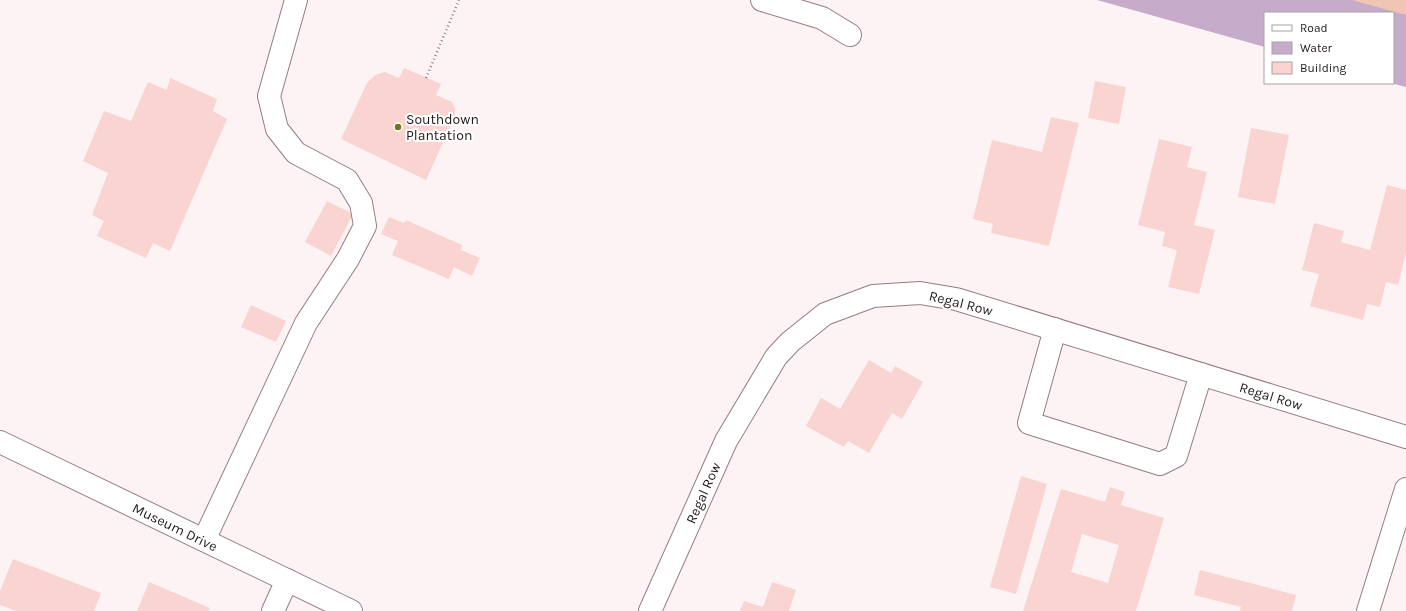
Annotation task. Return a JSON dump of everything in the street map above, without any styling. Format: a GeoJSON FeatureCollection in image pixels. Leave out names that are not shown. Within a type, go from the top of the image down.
{"type":"FeatureCollection","features":[{"type":"Feature","properties":{"kind":"street"},"geometry":{"type":"LineString","coordinates":[[204,540],[306,323],[348,259],[365,226],[361,203],[347,180],[296,153],[277,129],[269,96],[296,0]]}},
{"type":"Feature","properties":{"kind":"street"},"geometry":{"type":"LineString","coordinates":[[762,0],[822,18],[850,34]]}},
{"type":"Feature","properties":{"kind":"street","name":"Regal Row"},"geometry":{"type":"LineString","coordinates":[[650,611],[726,441],[776,357],[790,342],[825,314],[873,296],[920,293],[956,299],[1406,438]]}},
{"type":"Feature","properties":{"kind":"street"},"geometry":{"type":"LineString","coordinates":[[1055,329],[1029,423],[1160,464],[1176,456],[1201,374]]}},
{"type":"Feature","properties":{"kind":"street","name":"Museum Drive"},"geometry":{"type":"LineString","coordinates":[[0,442],[351,611]]}},
{"type":"Feature","properties":{"kind":"street"},"geometry":{"type":"LineString","coordinates":[[1368,611],[1406,489]]}},
{"type":"Feature","properties":{"kind":"street"},"geometry":{"type":"LineString","coordinates":[[273,611],[286,580]]}},
{"type":"Feature","properties":{"kind":"path"},"geometry":{"type":"LineString","coordinates":[[426,78],[459,0]]}},
{"type":"Feature","properties":{"kind":"shaded area"},"geometry":{"type":"Polygon","coordinates":[[[1295,0],[1406,0],[1406,35],[1394,15],[1394,12],[1295,0]]]}},
{"type":"Feature","properties":{"kind":"water"},"geometry":{"type":"Polygon","coordinates":[[[1097,0],[1352,0],[1406,15],[1406,87],[1394,84],[1394,12],[1264,12],[1264,47],[1097,0]]]}},
{"type":"Feature","properties":{"kind":"building","name":"Southdown Plantation"},"geometry":{"type":"Polygon","coordinates":[[[404,68],[441,84],[436,95],[452,102],[455,108],[455,116],[426,180],[341,139],[367,83],[375,75],[385,72],[399,78],[404,68]]]}},
{"type":"Feature","properties":{"kind":"building"},"geometry":{"type":"Polygon","coordinates":[[[170,78],[217,99],[213,111],[227,119],[170,251],[153,243],[146,258],[97,236],[104,221],[92,215],[108,173],[83,161],[104,111],[131,121],[148,82],[167,90],[170,78]]]}},
{"type":"Feature","properties":{"kind":"building"},"geometry":{"type":"Polygon","coordinates":[[[1095,81],[1126,87],[1119,124],[1088,118],[1095,81]]]}},
{"type":"Feature","properties":{"kind":"building"},"geometry":{"type":"Polygon","coordinates":[[[1051,117],[1079,123],[1049,246],[991,233],[993,224],[973,219],[992,140],[1042,152],[1051,117]]]}},
{"type":"Feature","properties":{"kind":"building"},"geometry":{"type":"Polygon","coordinates":[[[1251,128],[1289,135],[1275,204],[1238,197],[1251,128]]]}},
{"type":"Feature","properties":{"kind":"building"},"geometry":{"type":"Polygon","coordinates":[[[1159,139],[1192,147],[1187,167],[1207,172],[1194,225],[1215,230],[1199,294],[1168,287],[1177,250],[1162,246],[1165,232],[1138,225],[1159,139]]]}},
{"type":"Feature","properties":{"kind":"building"},"geometry":{"type":"Polygon","coordinates":[[[1387,185],[1406,190],[1406,253],[1398,285],[1386,282],[1380,307],[1367,304],[1363,320],[1310,306],[1319,274],[1302,270],[1314,223],[1344,231],[1341,242],[1370,250],[1387,185]]]}},
{"type":"Feature","properties":{"kind":"building"},"geometry":{"type":"Polygon","coordinates":[[[327,201],[353,214],[331,256],[305,242],[327,201]]]}},
{"type":"Feature","properties":{"kind":"building"},"geometry":{"type":"Polygon","coordinates":[[[389,217],[404,223],[406,220],[462,245],[461,250],[480,258],[472,276],[454,267],[449,279],[392,255],[398,241],[381,234],[389,217]]]}},
{"type":"Feature","properties":{"kind":"building"},"geometry":{"type":"Polygon","coordinates":[[[251,305],[286,321],[276,342],[241,327],[251,305]]]}},
{"type":"Feature","properties":{"kind":"building"},"geometry":{"type":"Polygon","coordinates":[[[869,360],[891,373],[895,366],[923,382],[902,419],[892,413],[869,453],[848,441],[844,447],[806,426],[821,398],[840,409],[869,360]]]}},
{"type":"Feature","properties":{"kind":"building"},"geometry":{"type":"Polygon","coordinates":[[[1021,476],[1047,484],[1016,594],[990,587],[1021,476]]]}},
{"type":"Feature","properties":{"kind":"building"},"geometry":{"type":"Polygon","coordinates":[[[1110,487],[1125,492],[1121,505],[1164,518],[1136,611],[1023,611],[1061,489],[1105,502],[1110,487]],[[1082,534],[1071,572],[1108,583],[1119,545],[1082,534]]]}},
{"type":"Feature","properties":{"kind":"building"},"geometry":{"type":"Polygon","coordinates":[[[13,559],[101,593],[94,611],[16,611],[0,605],[0,591],[13,559]]]}},
{"type":"Feature","properties":{"kind":"building"},"geometry":{"type":"Polygon","coordinates":[[[1200,570],[1296,595],[1292,611],[1240,611],[1241,607],[1194,595],[1200,570]]]}},
{"type":"Feature","properties":{"kind":"building"},"geometry":{"type":"Polygon","coordinates":[[[149,582],[210,608],[208,611],[137,611],[149,582]]]}},
{"type":"Feature","properties":{"kind":"building"},"geometry":{"type":"Polygon","coordinates":[[[772,582],[796,590],[789,611],[740,611],[744,601],[763,607],[772,582]]]}},
{"type":"Feature","properties":{"kind":"place","name":"Southdown Plantation"},"geometry":{"type":"Point","coordinates":[398,127]}}]}
